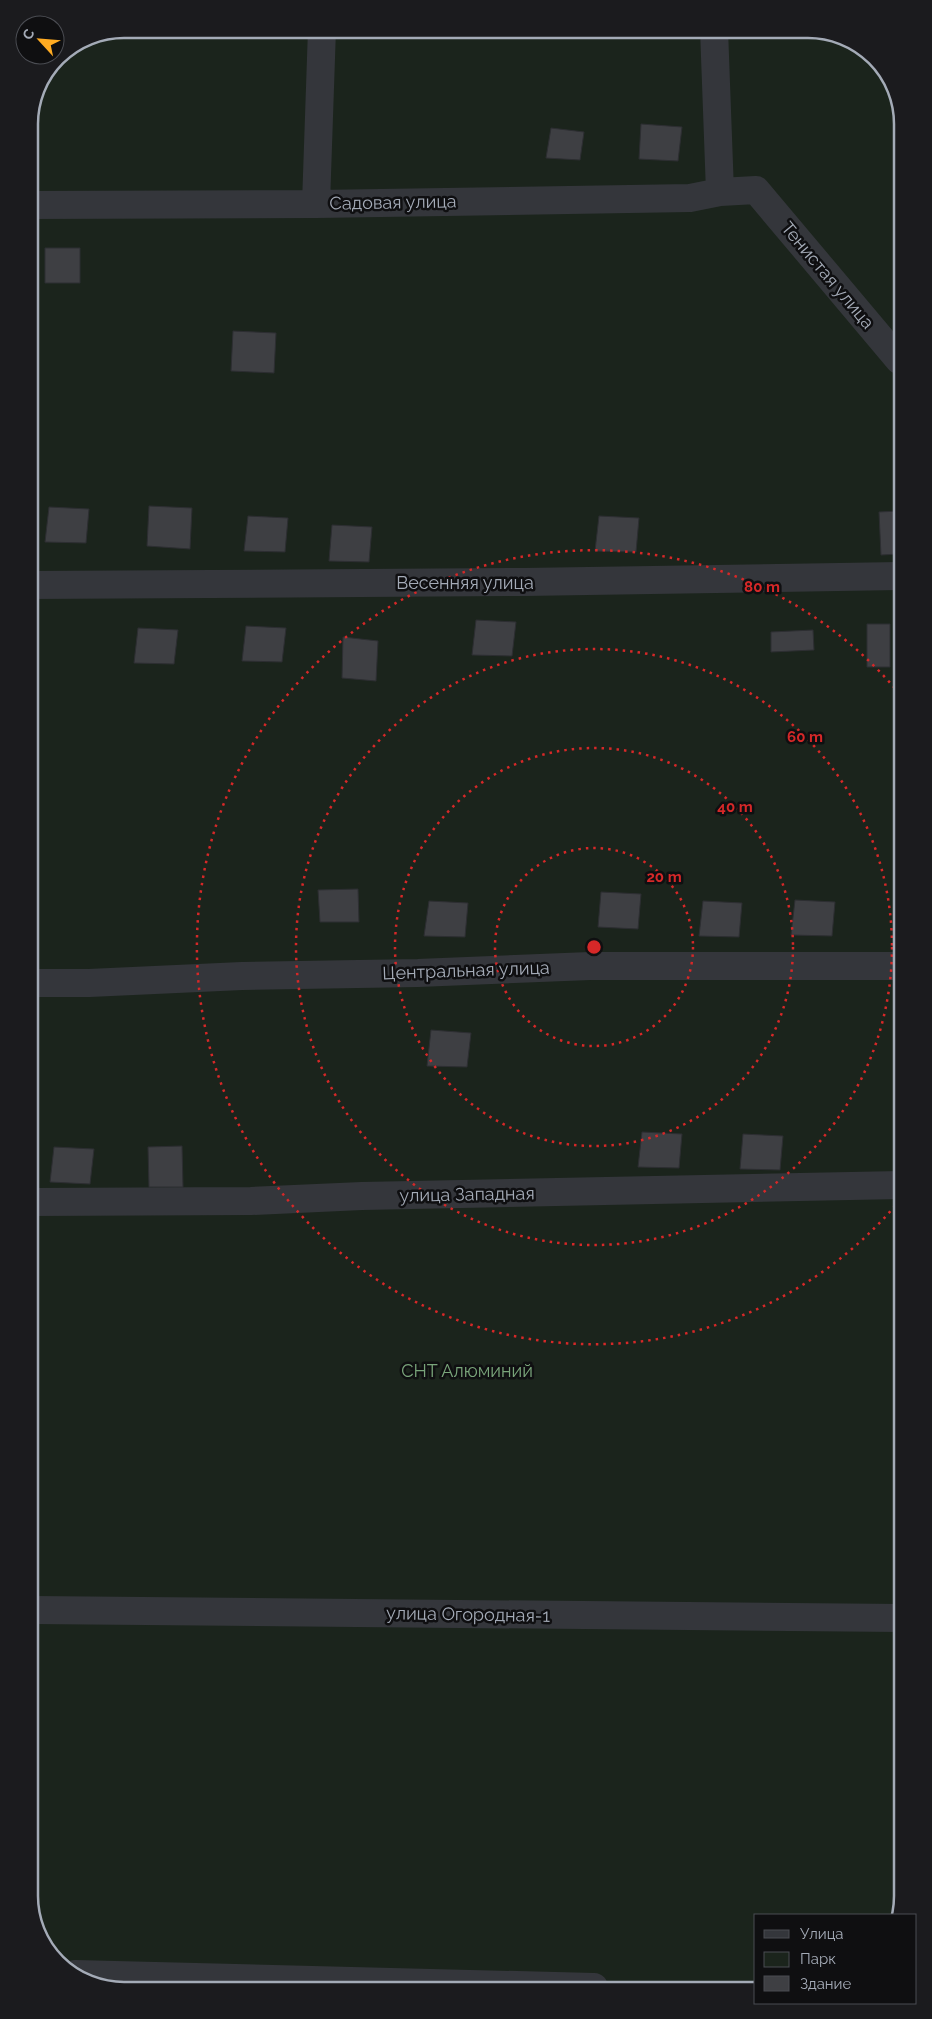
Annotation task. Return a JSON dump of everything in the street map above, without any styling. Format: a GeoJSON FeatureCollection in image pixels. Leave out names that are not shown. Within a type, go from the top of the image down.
{"type":"FeatureCollection","features":[{"type":"Feature","properties":{"kind":"street"},"geometry":{"type":"LineString","coordinates":[[316,204],[322,38]]}},
{"type":"Feature","properties":{"kind":"street"},"geometry":{"type":"LineString","coordinates":[[714,38],[720,192]]}},
{"type":"Feature","properties":{"kind":"street","name":"Садовая улица"},"geometry":{"type":"LineString","coordinates":[[38,205],[316,204],[690,198],[720,192],[756,190]]}},
{"type":"Feature","properties":{"kind":"street","name":"Тенистая улица"},"geometry":{"type":"LineString","coordinates":[[756,190],[894,354]]}},
{"type":"Feature","properties":{"kind":"street","name":"Весенняя улица"},"geometry":{"type":"LineString","coordinates":[[38,585],[524,582],[894,576]]}},
{"type":"Feature","properties":{"kind":"street","name":"Центральная улица"},"geometry":{"type":"LineString","coordinates":[[38,983],[89,983],[242,976],[590,966],[894,966]]}},
{"type":"Feature","properties":{"kind":"street","name":"улица Западная"},"geometry":{"type":"LineString","coordinates":[[38,1202],[251,1201],[362,1196],[894,1185]]}},
{"type":"Feature","properties":{"kind":"street","name":"улица Огородная-1"},"geometry":{"type":"LineString","coordinates":[[38,1610],[894,1618]]}},
{"type":"Feature","properties":{"kind":"street"},"geometry":{"type":"LineString","coordinates":[[90,1974],[369,1981]]}},
{"type":"Feature","properties":{"kind":"green space","name":"СНТ Алюминий"},"geometry":{"type":"Polygon","coordinates":[[[123,38],[814,38],[836,42],[847,46],[861,55],[877,71],[886,85],[890,96],[894,112],[894,1907],[893,1914],[754,1914],[754,1982],[118,1981],[96,1977],[71,1964],[55,1948],[46,1934],[42,1923],[38,1907],[38,118],[40,101],[46,85],[55,71],[61,65],[65,65],[65,61],[80,49],[106,39],[123,38]]]}},
{"type":"Feature","properties":{"kind":"building"},"geometry":{"type":"Polygon","coordinates":[[[641,124],[682,127],[678,161],[639,159],[641,124]]]}},
{"type":"Feature","properties":{"kind":"building"},"geometry":{"type":"Polygon","coordinates":[[[551,128],[584,132],[580,160],[546,158],[551,128]]]}},
{"type":"Feature","properties":{"kind":"building"},"geometry":{"type":"Polygon","coordinates":[[[45,248],[80,248],[80,283],[45,283],[45,248]]]}},
{"type":"Feature","properties":{"kind":"building"},"geometry":{"type":"Polygon","coordinates":[[[233,331],[276,333],[274,373],[231,371],[233,331]]]}},
{"type":"Feature","properties":{"kind":"building"},"geometry":{"type":"Polygon","coordinates":[[[149,506],[192,508],[190,549],[147,546],[149,506]]]}},
{"type":"Feature","properties":{"kind":"building"},"geometry":{"type":"Polygon","coordinates":[[[49,507],[89,509],[86,543],[45,542],[49,507]]]}},
{"type":"Feature","properties":{"kind":"building"},"geometry":{"type":"Polygon","coordinates":[[[894,511],[894,554],[881,555],[879,512],[894,511]]]}},
{"type":"Feature","properties":{"kind":"building"},"geometry":{"type":"Polygon","coordinates":[[[248,516],[288,518],[285,552],[244,551],[248,516]]]}},
{"type":"Feature","properties":{"kind":"building"},"geometry":{"type":"Polygon","coordinates":[[[599,516],[639,518],[636,552],[595,551],[599,516]]]}},
{"type":"Feature","properties":{"kind":"building"},"geometry":{"type":"Polygon","coordinates":[[[332,525],[372,527],[369,562],[329,561],[332,525]]]}},
{"type":"Feature","properties":{"kind":"building"},"geometry":{"type":"Polygon","coordinates":[[[476,620],[516,622],[512,656],[472,655],[476,620]]]}},
{"type":"Feature","properties":{"kind":"building"},"geometry":{"type":"Polygon","coordinates":[[[867,624],[890,624],[890,667],[867,667],[867,624]]]}},
{"type":"Feature","properties":{"kind":"building"},"geometry":{"type":"Polygon","coordinates":[[[246,626],[286,628],[282,662],[242,661],[246,626]]]}},
{"type":"Feature","properties":{"kind":"building"},"geometry":{"type":"Polygon","coordinates":[[[138,628],[178,630],[174,664],[134,663],[138,628]]]}},
{"type":"Feature","properties":{"kind":"building"},"geometry":{"type":"Polygon","coordinates":[[[813,630],[814,650],[771,652],[771,632],[813,630]]]}},
{"type":"Feature","properties":{"kind":"building"},"geometry":{"type":"Polygon","coordinates":[[[343,637],[378,641],[376,681],[342,678],[343,637]]]}},
{"type":"Feature","properties":{"kind":"building"},"geometry":{"type":"Polygon","coordinates":[[[358,889],[359,922],[320,922],[318,890],[358,889]]]}},
{"type":"Feature","properties":{"kind":"building"},"geometry":{"type":"Polygon","coordinates":[[[601,892],[641,894],[638,929],[598,927],[601,892]]]}},
{"type":"Feature","properties":{"kind":"building"},"geometry":{"type":"Polygon","coordinates":[[[795,900],[835,902],[832,936],[791,935],[795,900]]]}},
{"type":"Feature","properties":{"kind":"building"},"geometry":{"type":"Polygon","coordinates":[[[429,901],[468,903],[465,937],[424,936],[429,901]]]}},
{"type":"Feature","properties":{"kind":"building"},"geometry":{"type":"Polygon","coordinates":[[[703,901],[742,903],[739,937],[699,936],[703,901]]]}},
{"type":"Feature","properties":{"kind":"building"},"geometry":{"type":"Polygon","coordinates":[[[431,1030],[471,1033],[467,1067],[427,1066],[431,1030]]]}},
{"type":"Feature","properties":{"kind":"building"},"geometry":{"type":"Polygon","coordinates":[[[642,1132],[682,1134],[679,1168],[638,1167],[642,1132]]]}},
{"type":"Feature","properties":{"kind":"building"},"geometry":{"type":"Polygon","coordinates":[[[743,1134],[783,1136],[780,1170],[740,1169],[743,1134]]]}},
{"type":"Feature","properties":{"kind":"building"},"geometry":{"type":"Polygon","coordinates":[[[182,1146],[183,1187],[149,1187],[148,1147],[182,1146]]]}},
{"type":"Feature","properties":{"kind":"building"},"geometry":{"type":"Polygon","coordinates":[[[54,1147],[94,1149],[90,1184],[50,1182],[54,1147]]]}}]}
